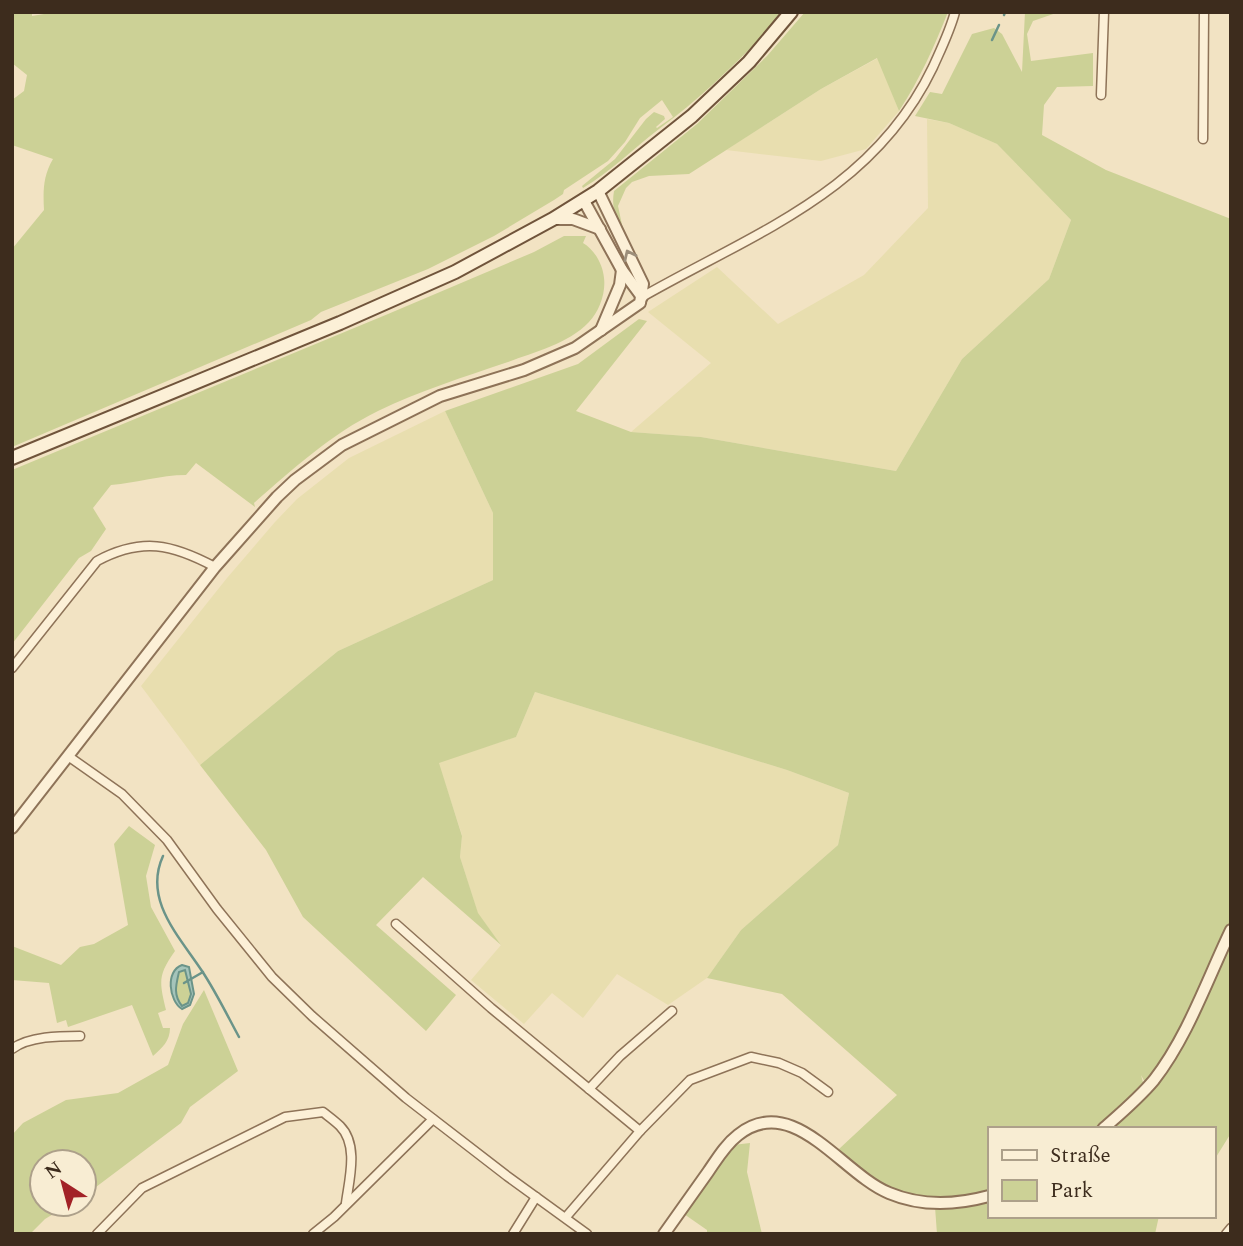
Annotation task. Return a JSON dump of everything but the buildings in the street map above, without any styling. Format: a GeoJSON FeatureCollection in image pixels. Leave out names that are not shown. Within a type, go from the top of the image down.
{"type":"FeatureCollection","features":[{"type":"Feature","properties":{"kind":"main road"},"geometry":{"type":"LineString","coordinates":[[12,458],[340,323],[455,272],[584,201],[692,116],[749,62],[791,12]]}},
{"type":"Feature","properties":{"kind":"street"},"geometry":{"type":"LineString","coordinates":[[642,297],[796,213],[838,185],[872,156],[921,92],[946,39],[955,12]]}},
{"type":"Feature","properties":{"kind":"street"},"geometry":{"type":"LineString","coordinates":[[1101,95],[1104,12]]}},
{"type":"Feature","properties":{"kind":"street"},"geometry":{"type":"LineString","coordinates":[[1203,139],[1204,12]]}},
{"type":"Feature","properties":{"kind":"street"},"geometry":{"type":"LineString","coordinates":[[12,828],[215,567],[295,480],[342,445],[412,409],[440,396],[537,364],[575,348],[635,308],[642,297],[643,284],[598,191]]}},
{"type":"Feature","properties":{"kind":"street"},"geometry":{"type":"LineString","coordinates":[[584,201],[622,270],[642,297]]}},
{"type":"Feature","properties":{"kind":"street"},"geometry":{"type":"LineString","coordinates":[[552,219],[573,219],[601,229]]}},
{"type":"Feature","properties":{"kind":"street"},"geometry":{"type":"LineString","coordinates":[[600,331],[620,285],[622,270]]}},
{"type":"Feature","properties":{"kind":"street"},"geometry":{"type":"LineString","coordinates":[[12,668],[97,561],[114,552],[156,544],[192,555],[215,567]]}},
{"type":"Feature","properties":{"kind":"street"},"geometry":{"type":"LineString","coordinates":[[68,756],[122,794],[167,840],[217,909],[272,977],[349,1050],[433,1119],[587,1234]]}},
{"type":"Feature","properties":{"kind":"street"},"geometry":{"type":"LineString","coordinates":[[396,924],[640,1131]]}},
{"type":"Feature","properties":{"kind":"street"},"geometry":{"type":"LineString","coordinates":[[1105,1127],[1139,1097],[1165,1064],[1180,1039],[1231,930]]}},
{"type":"Feature","properties":{"kind":"street"},"geometry":{"type":"LineString","coordinates":[[589,1089],[620,1056],[672,1011]]}},
{"type":"Feature","properties":{"kind":"street"},"geometry":{"type":"LineString","coordinates":[[12,1049],[18,1044],[80,1035]]}},
{"type":"Feature","properties":{"kind":"street"},"geometry":{"type":"LineString","coordinates":[[566,1217],[640,1131],[690,1080],[751,1057],[779,1063],[802,1073],[828,1092]]}},
{"type":"Feature","properties":{"kind":"street"},"geometry":{"type":"LineString","coordinates":[[97,1234],[142,1188],[285,1116],[323,1112],[342,1127],[350,1142],[346,1203]]}},
{"type":"Feature","properties":{"kind":"street"},"geometry":{"type":"LineString","coordinates":[[313,1234],[433,1119]]}},
{"type":"Feature","properties":{"kind":"street"},"geometry":{"type":"LineString","coordinates":[[664,1234],[725,1148],[744,1130],[764,1122],[785,1123],[800,1130],[872,1184],[889,1193],[931,1204],[960,1203],[988,1196]]}},
{"type":"Feature","properties":{"kind":"street"},"geometry":{"type":"LineString","coordinates":[[513,1234],[536,1197]]}},
{"type":"Feature","properties":{"kind":"street"},"geometry":{"type":"LineString","coordinates":[[1226,1234],[1231,1228]]}},
{"type":"Feature","properties":{"kind":"shaded area"},"geometry":{"type":"Polygon","coordinates":[[[878,58],[899,111],[866,149],[821,161],[726,150],[821,89],[878,58]]]}},
{"type":"Feature","properties":{"kind":"shaded area"},"geometry":{"type":"Polygon","coordinates":[[[927,119],[949,123],[997,144],[1071,220],[1049,279],[962,359],[896,471],[701,437],[631,432],[711,363],[648,312],[717,267],[778,324],[864,275],[928,208],[927,119]]]}},
{"type":"Feature","properties":{"kind":"shaded area"},"geometry":{"type":"Polygon","coordinates":[[[445,411],[493,513],[493,580],[338,651],[200,765],[141,686],[227,578],[297,499],[349,458],[445,411]]]}},
{"type":"Feature","properties":{"kind":"shaded area"},"geometry":{"type":"Polygon","coordinates":[[[535,692],[787,770],[849,793],[838,845],[741,930],[707,978],[668,1005],[617,974],[583,1018],[552,993],[524,1024],[471,980],[501,945],[478,914],[460,857],[462,835],[438,762],[516,737],[535,692]]]}},
{"type":"Feature","properties":{"kind":"green space"},"geometry":{"type":"Polygon","coordinates":[[[12,12],[32,12],[32,16],[56,12],[785,12],[740,59],[693,102],[583,188],[582,186],[615,159],[654,112],[665,119],[657,128],[673,117],[662,100],[640,118],[625,142],[608,161],[564,190],[563,194],[554,200],[494,236],[428,269],[321,312],[311,320],[12,447],[12,249],[44,210],[44,184],[53,159],[12,145],[12,100],[24,91],[27,75],[12,63],[12,12]]]}},
{"type":"Feature","properties":{"kind":"green space"},"geometry":{"type":"Polygon","coordinates":[[[805,12],[948,12],[926,63],[899,111],[877,58],[821,89],[689,174],[649,176],[632,182],[626,188],[618,206],[624,234],[615,213],[614,191],[697,124],[767,56],[805,12]]]}},
{"type":"Feature","properties":{"kind":"green space"},"geometry":{"type":"Polygon","coordinates":[[[1025,12],[1059,12],[1033,21],[1027,34],[1031,61],[1093,53],[1093,86],[1057,87],[1044,105],[1042,135],[1106,170],[1231,219],[1231,922],[1177,1038],[1147,1086],[1141,1075],[1144,1086],[1100,1127],[988,1127],[988,1192],[930,1200],[902,1196],[868,1181],[839,1149],[897,1095],[782,994],[707,978],[741,930],[838,845],[849,793],[787,770],[535,692],[516,737],[439,763],[462,836],[460,857],[478,913],[501,945],[423,877],[376,925],[456,995],[426,1031],[303,917],[266,850],[200,765],[338,651],[493,580],[493,513],[445,411],[578,364],[639,319],[647,321],[576,411],[631,432],[701,437],[896,471],[962,359],[1049,279],[1071,220],[997,144],[949,123],[915,116],[930,92],[942,94],[972,34],[994,28],[1002,34],[1022,72],[1025,12]]]}},
{"type":"Feature","properties":{"kind":"green space"},"geometry":{"type":"Polygon","coordinates":[[[564,236],[586,236],[583,243],[595,254],[603,273],[604,290],[601,302],[593,318],[581,330],[550,347],[426,391],[361,420],[298,465],[254,503],[255,507],[196,463],[186,475],[111,485],[93,508],[106,529],[91,551],[79,558],[12,644],[12,470],[388,314],[534,252],[564,236]]]}},
{"type":"Feature","properties":{"kind":"green space"},"geometry":{"type":"Polygon","coordinates":[[[129,826],[155,845],[146,876],[151,907],[175,951],[165,966],[162,979],[166,1010],[158,1013],[163,1028],[170,1028],[170,1033],[165,1044],[153,1056],[132,1005],[68,1027],[66,1020],[57,1023],[49,983],[12,980],[12,946],[61,965],[80,947],[94,944],[128,925],[114,844],[129,826]]]}},
{"type":"Feature","properties":{"kind":"green space"},"geometry":{"type":"Polygon","coordinates":[[[1231,940],[1231,1133],[1215,1159],[1215,1127],[1109,1127],[1150,1091],[1231,940]]]}},
{"type":"Feature","properties":{"kind":"green space"},"geometry":{"type":"Polygon","coordinates":[[[185,970],[191,994],[188,1003],[182,1006],[177,998],[176,986],[179,972],[185,970]]]}},
{"type":"Feature","properties":{"kind":"green space"},"geometry":{"type":"Polygon","coordinates":[[[204,990],[238,1071],[190,1107],[181,1123],[98,1185],[98,1148],[28,1148],[28,1218],[47,1218],[30,1234],[12,1234],[12,1135],[23,1123],[66,1100],[118,1093],[168,1065],[183,1024],[204,990]]]}},
{"type":"Feature","properties":{"kind":"green space"},"geometry":{"type":"Polygon","coordinates":[[[750,1143],[747,1172],[762,1234],[707,1234],[707,1230],[684,1214],[733,1145],[750,1143]]]}},
{"type":"Feature","properties":{"kind":"green space"},"geometry":{"type":"Polygon","coordinates":[[[988,1196],[988,1218],[1159,1218],[1155,1234],[937,1234],[935,1207],[988,1196]]]}},
{"type":"Feature","properties":{"kind":"water"},"geometry":{"type":"Polygon","coordinates":[[[182,965],[189,967],[194,994],[190,1005],[182,1009],[174,1000],[171,986],[173,973],[182,965]],[[185,970],[179,972],[176,994],[182,1006],[188,1003],[191,994],[185,970]]]}},
{"type":"Feature","properties":{"kind":"waterway"},"geometry":{"type":"LineString","coordinates":[[992,40],[999,25]]}},
{"type":"Feature","properties":{"kind":"waterway"},"geometry":{"type":"LineString","coordinates":[[163,856],[157,888],[166,917],[207,979],[239,1037]]}},
{"type":"Feature","properties":{"kind":"waterway"},"geometry":{"type":"LineString","coordinates":[[184,983],[203,972]]}}]}
